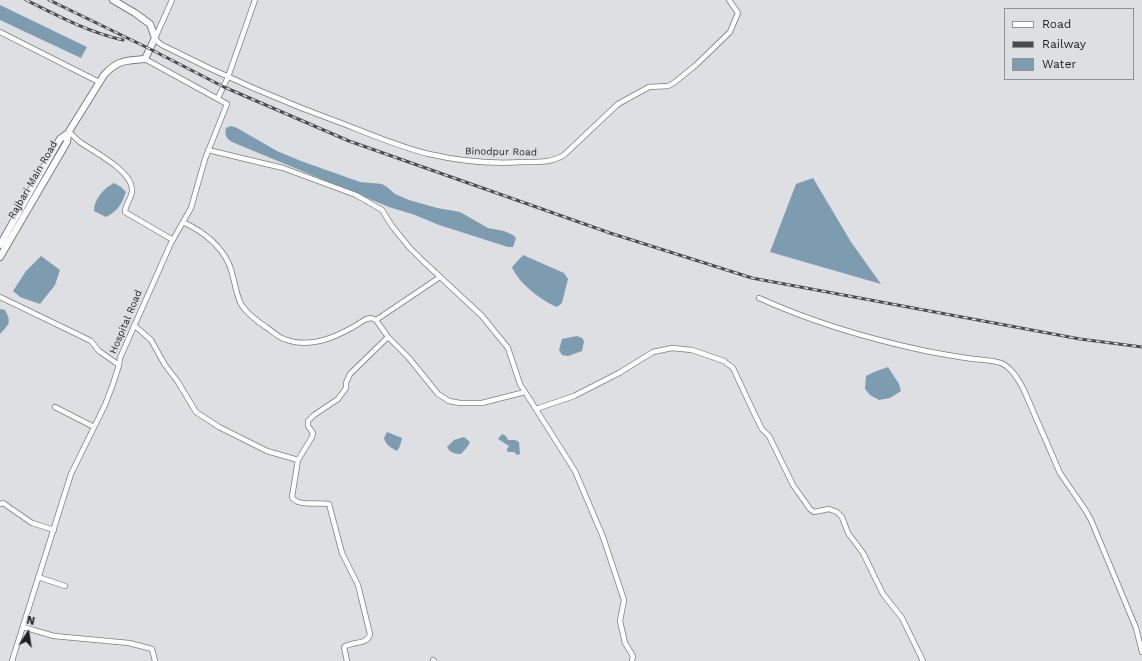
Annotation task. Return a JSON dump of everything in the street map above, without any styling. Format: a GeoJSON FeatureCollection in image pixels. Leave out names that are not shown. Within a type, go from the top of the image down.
{"type":"FeatureCollection","features":[{"type":"Feature","properties":{"kind":"street"},"geometry":{"type":"LineString","coordinates":[[113,0],[150,24],[155,38],[162,45],[228,77]]}},
{"type":"Feature","properties":{"kind":"street"},"geometry":{"type":"LineString","coordinates":[[172,0],[145,59],[218,98],[228,77],[256,0]]}},
{"type":"Feature","properties":{"kind":"street","name":"Binodpur Road"},"geometry":{"type":"LineString","coordinates":[[228,77],[318,115],[428,154],[458,160],[504,162],[555,161],[564,155],[618,104],[649,88],[671,85],[701,60],[730,32],[738,13],[729,0]]}},
{"type":"Feature","properties":{"kind":"street"},"geometry":{"type":"LineString","coordinates":[[0,32],[99,82]]}},
{"type":"Feature","properties":{"kind":"street","name":"Rajbari Main Road"},"geometry":{"type":"LineString","coordinates":[[0,245],[60,139],[68,132],[99,82],[110,68],[120,62],[145,59]]}},
{"type":"Feature","properties":{"kind":"street","name":"Hospital Road"},"geometry":{"type":"LineString","coordinates":[[12,661],[71,474],[110,391],[120,358],[134,325],[173,240],[191,208],[208,150],[227,104],[218,98]]}},
{"type":"Feature","properties":{"kind":"street"},"geometry":{"type":"LineString","coordinates":[[68,132],[80,142],[116,166],[129,179],[132,184],[133,191],[125,212],[173,240]]}},
{"type":"Feature","properties":{"kind":"street","name":"Rajbari Main Road"},"geometry":{"type":"LineString","coordinates":[[0,257],[67,142],[68,132]]}},
{"type":"Feature","properties":{"kind":"street"},"geometry":{"type":"LineString","coordinates":[[208,150],[283,168],[356,194],[382,210],[392,226],[409,247],[482,316],[508,348],[520,384],[575,471],[603,537],[624,600],[620,621],[625,643],[633,656],[632,661]]}},
{"type":"Feature","properties":{"kind":"street"},"geometry":{"type":"LineString","coordinates":[[25,201],[32,204]]}},
{"type":"Feature","properties":{"kind":"street"},"geometry":{"type":"LineString","coordinates":[[183,222],[199,230],[222,252],[229,264],[241,303],[259,322],[282,339],[296,343],[310,343],[332,338],[371,318],[376,320],[388,338],[409,358],[438,394],[449,401],[460,403],[482,402],[525,392]]}},
{"type":"Feature","properties":{"kind":"street"},"geometry":{"type":"LineString","coordinates":[[376,320],[440,277]]}},
{"type":"Feature","properties":{"kind":"street"},"geometry":{"type":"LineString","coordinates":[[0,297],[91,341],[99,351],[119,365]]}},
{"type":"Feature","properties":{"kind":"street"},"geometry":{"type":"LineString","coordinates":[[759,298],[791,313],[890,343],[942,354],[1000,363],[1007,367],[1023,388],[1060,473],[1091,520],[1136,628],[1142,652]]}},
{"type":"Feature","properties":{"kind":"street"},"geometry":{"type":"LineString","coordinates":[[134,325],[151,340],[165,365],[178,382],[196,412],[219,427],[255,446],[298,460]]}},
{"type":"Feature","properties":{"kind":"street"},"geometry":{"type":"LineString","coordinates":[[346,661],[344,647],[366,641],[370,634],[358,585],[342,553],[329,504],[296,502],[292,497],[298,460],[313,433],[308,426],[308,421],[314,414],[338,399],[344,392],[350,374],[388,338]]}},
{"type":"Feature","properties":{"kind":"street"},"geometry":{"type":"LineString","coordinates":[[536,409],[574,396],[619,373],[653,352],[672,348],[692,350],[724,360],[733,368],[762,429],[769,436],[793,485],[810,509],[814,512],[829,509],[842,517],[848,533],[863,553],[883,594],[902,618],[923,661]]}},
{"type":"Feature","properties":{"kind":"street"},"geometry":{"type":"LineString","coordinates":[[56,407],[94,427]]}},
{"type":"Feature","properties":{"kind":"street"},"geometry":{"type":"LineString","coordinates":[[0,504],[3,503],[14,509],[32,523],[54,530]]}},
{"type":"Feature","properties":{"kind":"street"},"geometry":{"type":"LineString","coordinates":[[38,577],[64,586]]}},
{"type":"Feature","properties":{"kind":"street"},"geometry":{"type":"LineString","coordinates":[[22,627],[54,636],[139,645],[152,649],[156,661]]}},
{"type":"Feature","properties":{"kind":"water"},"geometry":{"type":"Polygon","coordinates":[[[0,5],[87,47],[81,58],[0,20],[0,5]]]}},
{"type":"Feature","properties":{"kind":"water"},"geometry":{"type":"Polygon","coordinates":[[[231,126],[277,151],[301,161],[360,182],[382,184],[395,194],[409,200],[437,208],[460,212],[488,228],[504,231],[513,235],[516,238],[513,247],[508,247],[439,225],[415,215],[389,207],[232,142],[227,138],[225,133],[226,128],[231,126]]]}},
{"type":"Feature","properties":{"kind":"water"},"geometry":{"type":"Polygon","coordinates":[[[813,178],[851,242],[881,284],[770,252],[796,184],[813,178]]]}},
{"type":"Feature","properties":{"kind":"water"},"geometry":{"type":"Polygon","coordinates":[[[114,183],[126,192],[119,207],[106,217],[94,211],[94,207],[100,194],[114,183]]]}},
{"type":"Feature","properties":{"kind":"water"},"geometry":{"type":"Polygon","coordinates":[[[523,255],[564,273],[568,279],[562,303],[557,307],[531,291],[515,273],[512,267],[523,255]]]}},
{"type":"Feature","properties":{"kind":"water"},"geometry":{"type":"Polygon","coordinates":[[[41,256],[60,270],[55,285],[40,304],[20,297],[13,291],[26,271],[41,256]]]}},
{"type":"Feature","properties":{"kind":"water"},"geometry":{"type":"Polygon","coordinates":[[[0,309],[5,310],[9,321],[0,334],[0,309]]]}},
{"type":"Feature","properties":{"kind":"water"},"geometry":{"type":"Polygon","coordinates":[[[577,336],[582,338],[584,341],[582,351],[568,356],[562,355],[559,350],[562,339],[577,336]]]}},
{"type":"Feature","properties":{"kind":"water"},"geometry":{"type":"Polygon","coordinates":[[[888,367],[899,384],[901,391],[890,398],[879,400],[870,395],[865,389],[866,376],[888,367]]]}},
{"type":"Feature","properties":{"kind":"water"},"geometry":{"type":"Polygon","coordinates":[[[387,432],[402,438],[397,451],[386,442],[384,438],[387,432]]]}},
{"type":"Feature","properties":{"kind":"water"},"geometry":{"type":"Polygon","coordinates":[[[502,434],[506,436],[508,440],[515,440],[519,442],[520,454],[517,455],[514,452],[507,451],[509,446],[498,439],[502,434]]]}},
{"type":"Feature","properties":{"kind":"water"},"geometry":{"type":"Polygon","coordinates":[[[464,437],[470,442],[461,454],[453,453],[448,449],[447,447],[454,440],[464,437]]]}},
{"type":"Feature","properties":{"kind":"railway"},"geometry":{"type":"LineString","coordinates":[[26,0],[85,28],[123,40]]}},
{"type":"Feature","properties":{"kind":"railway"},"geometry":{"type":"LineString","coordinates":[[49,0],[224,87],[349,141],[610,233],[752,278],[1080,339],[1142,347]]}}]}
